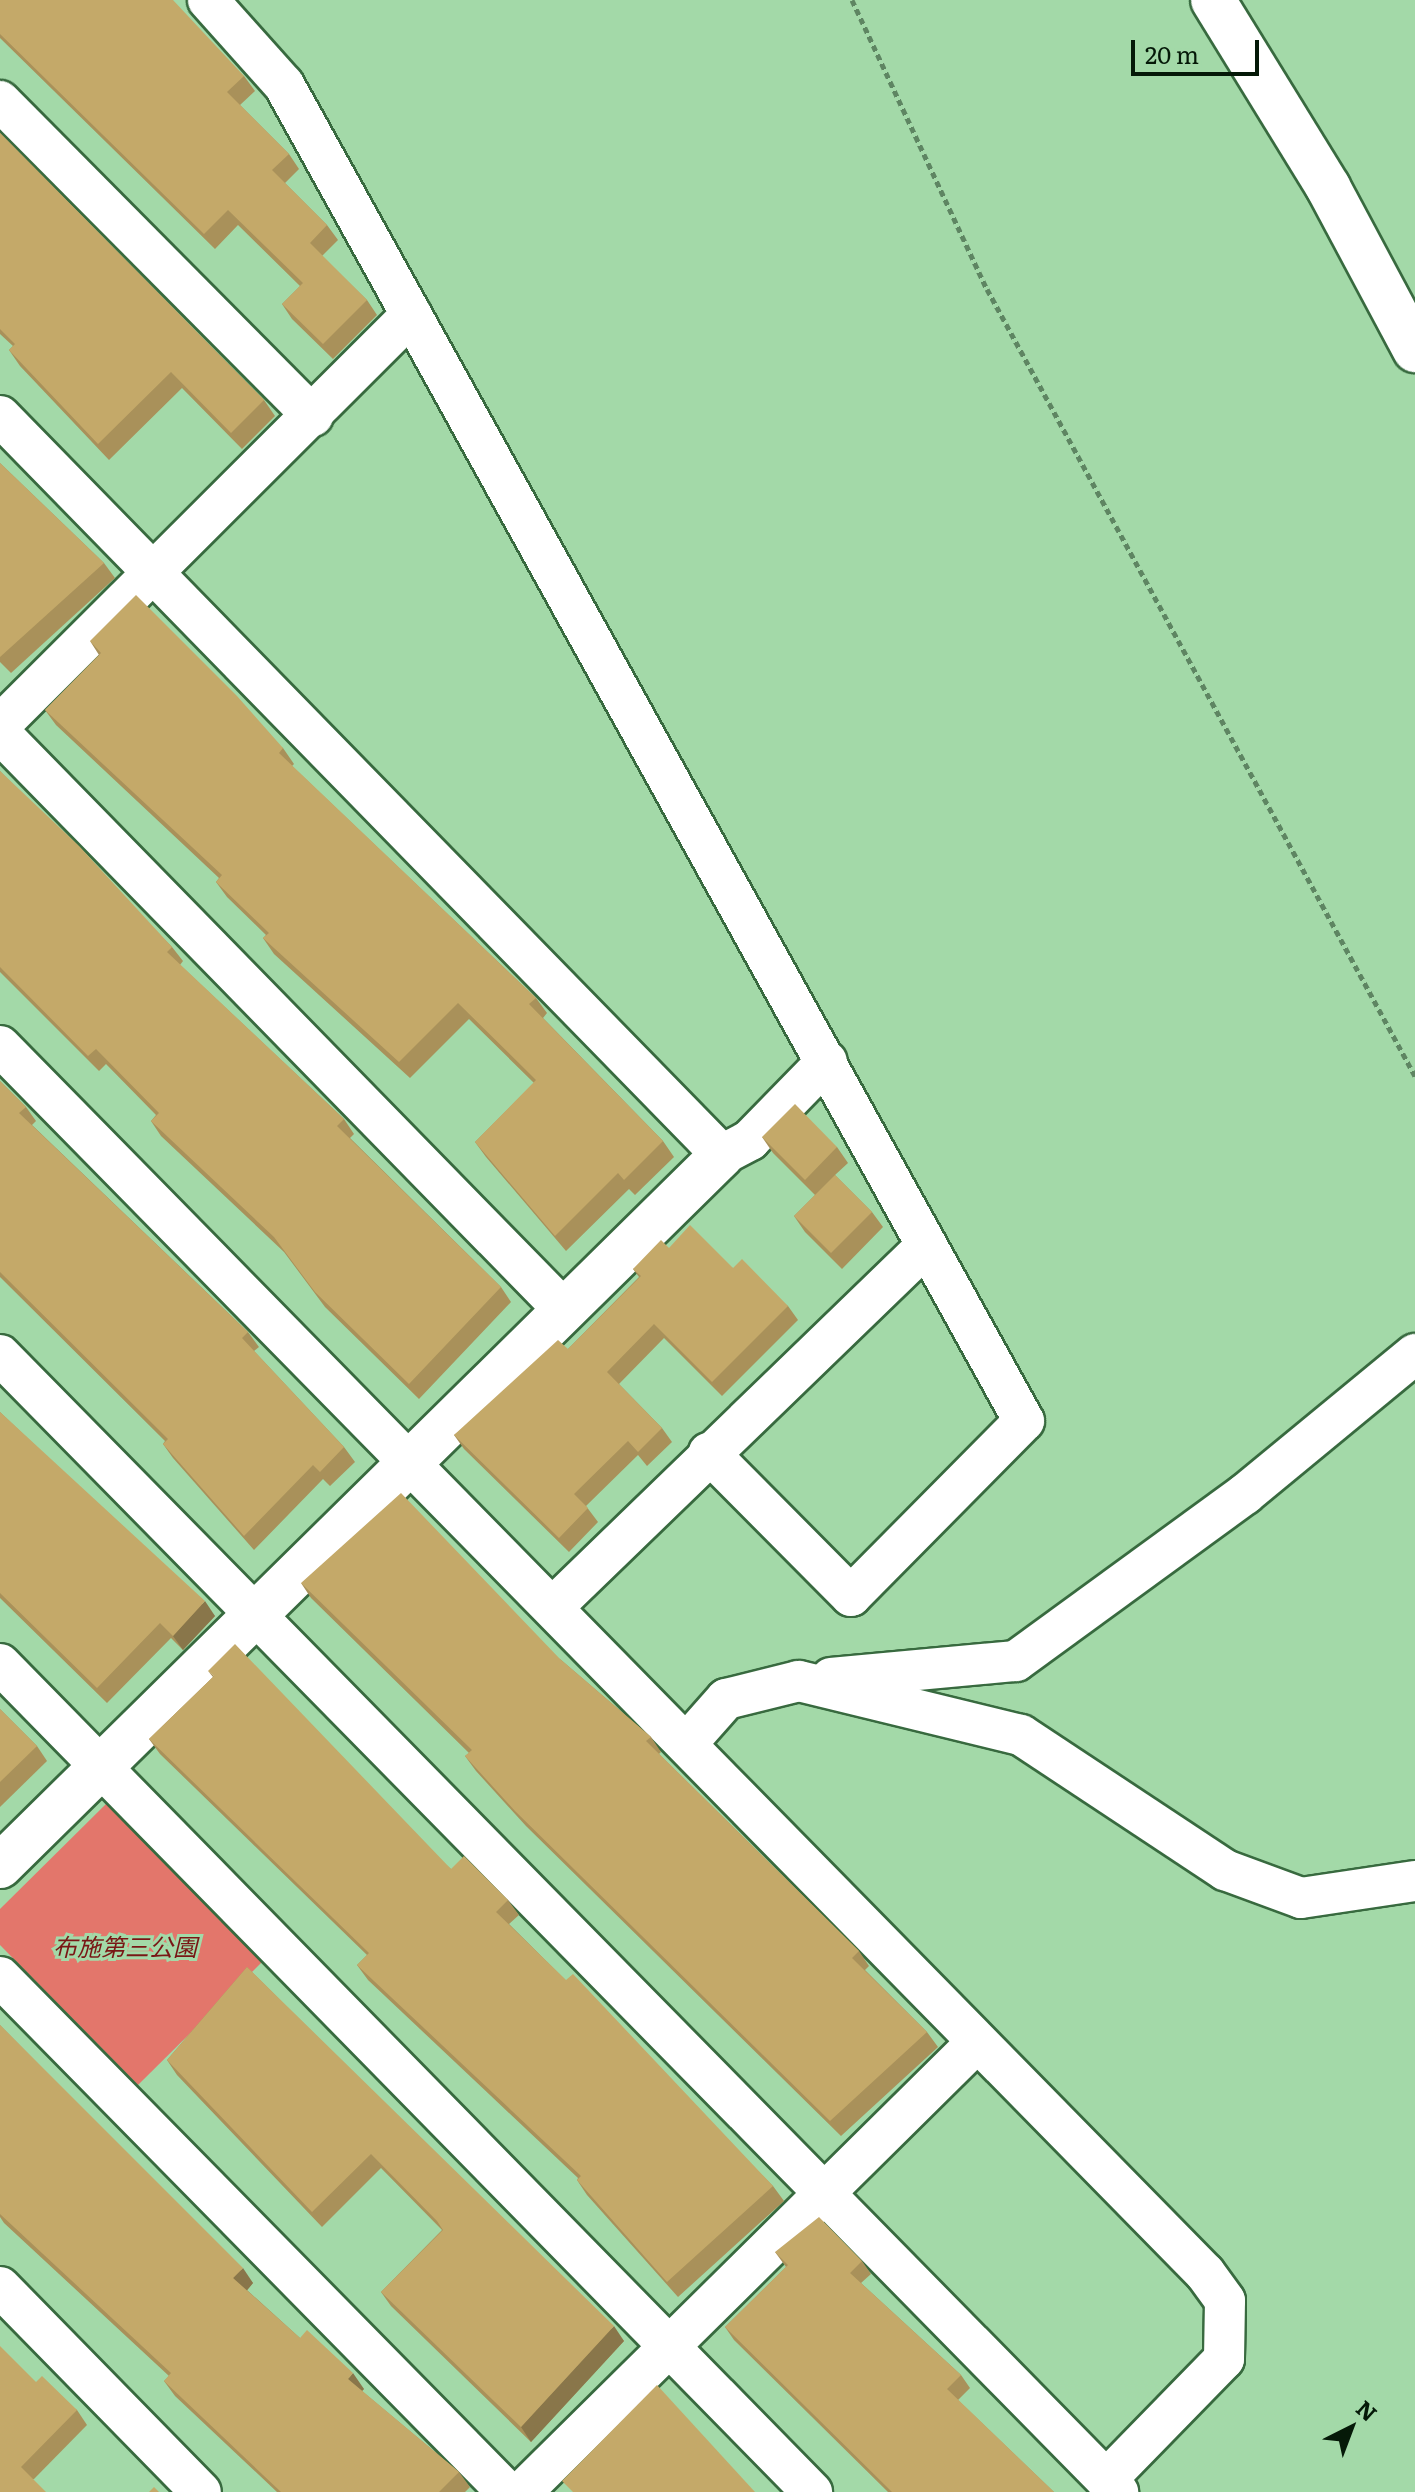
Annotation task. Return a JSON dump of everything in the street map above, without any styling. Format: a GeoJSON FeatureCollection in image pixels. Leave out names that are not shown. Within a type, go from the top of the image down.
{"type":"FeatureCollection","features":[{"type":"Feature","properties":{"kind":"street"},"geometry":{"type":"LineString","coordinates":[[208,0],[284,85],[1024,1421],[851,1596],[709,1453]]}},
{"type":"Feature","properties":{"kind":"street"},"geometry":{"type":"LineString","coordinates":[[1213,0],[1328,187],[1415,350]]}},
{"type":"Feature","properties":{"kind":"street"},"geometry":{"type":"LineString","coordinates":[[0,101],[313,416]]}},
{"type":"Feature","properties":{"kind":"street"},"geometry":{"type":"LineString","coordinates":[[0,725],[411,315]]}},
{"type":"Feature","properties":{"kind":"street"},"geometry":{"type":"LineString","coordinates":[[0,416],[156,572],[722,1155]]}},
{"type":"Feature","properties":{"kind":"street"},"geometry":{"type":"LineString","coordinates":[[0,733],[564,1310]]}},
{"type":"Feature","properties":{"kind":"street"},"geometry":{"type":"LineString","coordinates":[[0,1046],[688,1742],[1225,2301],[1224,2359],[1112,2486],[0,1355]]}},
{"type":"Feature","properties":{"kind":"street"},"geometry":{"type":"LineString","coordinates":[[0,1866],[722,1155],[750,1140],[827,1061]]}},
{"type":"Feature","properties":{"kind":"street"},"geometry":{"type":"LineString","coordinates":[[553,1607],[927,1245]]}},
{"type":"Feature","properties":{"kind":"street"},"geometry":{"type":"LineString","coordinates":[[688,1742],[726,1699],[799,1681],[1016,1661],[1245,1494],[1415,1354]]}},
{"type":"Feature","properties":{"kind":"street"},"geometry":{"type":"LineString","coordinates":[[0,1664],[812,2492]]}},
{"type":"Feature","properties":{"kind":"street"},"geometry":{"type":"LineString","coordinates":[[799,1681],[1021,1735],[1225,1870],[1301,1898],[1415,1881]]}},
{"type":"Feature","properties":{"kind":"street"},"geometry":{"type":"LineString","coordinates":[[0,1977],[507,2492]]}},
{"type":"Feature","properties":{"kind":"street"},"geometry":{"type":"LineString","coordinates":[[522,2492],[977,2042]]}},
{"type":"Feature","properties":{"kind":"street"},"geometry":{"type":"LineString","coordinates":[[0,2287],[201,2492]]}},
{"type":"Feature","properties":{"kind":"path"},"geometry":{"type":"LineString","coordinates":[[852,0],[987,289],[1415,1076]]}},
{"type":"Feature","properties":{"kind":"green space","name":"布施第三公園"},"geometry":{"type":"Polygon","coordinates":[[[107,1803],[263,1961],[138,2085],[0,1945],[0,1909],[107,1803]]]}},
{"type":"Feature","properties":{"kind":"building"},"geometry":{"type":"Polygon","coordinates":[[[0,0],[173,0],[244,76],[227,92],[289,154],[272,170],[327,225],[310,243],[367,300],[323,344],[282,304],[303,283],[228,210],[204,234],[0,34],[0,0]]]}},
{"type":"Feature","properties":{"kind":"building"},"geometry":{"type":"Polygon","coordinates":[[[0,133],[264,400],[231,433],[171,372],[98,444],[9,350],[15,344],[0,329],[0,133]]]}},
{"type":"Feature","properties":{"kind":"building"},"geometry":{"type":"Polygon","coordinates":[[[0,463],[104,563],[0,657],[0,463]]]}},
{"type":"Feature","properties":{"kind":"building"},"geometry":{"type":"Polygon","coordinates":[[[136,595],[237,696],[283,748],[279,753],[536,998],[529,1004],[663,1141],[624,1180],[618,1173],[555,1236],[475,1142],[536,1080],[458,1003],[399,1062],[263,938],[269,933],[216,882],[222,875],[45,710],[101,653],[90,641],[136,595]]]}},
{"type":"Feature","properties":{"kind":"building"},"geometry":{"type":"Polygon","coordinates":[[[0,771],[79,846],[172,947],[167,952],[344,1119],[337,1126],[501,1287],[409,1384],[315,1292],[274,1237],[151,1121],[159,1113],[96,1049],[88,1056],[0,967],[0,771]]]}},
{"type":"Feature","properties":{"kind":"building"},"geometry":{"type":"Polygon","coordinates":[[[0,1081],[26,1107],[19,1113],[248,1332],[242,1338],[344,1447],[320,1472],[313,1465],[244,1536],[163,1444],[168,1439],[0,1272],[0,1081]]]}},
{"type":"Feature","properties":{"kind":"building"},"geometry":{"type":"Polygon","coordinates":[[[795,1104],[837,1147],[805,1180],[762,1137],[795,1104]]]}},
{"type":"Feature","properties":{"kind":"building"},"geometry":{"type":"Polygon","coordinates":[[[835,1175],[872,1212],[831,1253],[794,1216],[835,1175]]]}},
{"type":"Feature","properties":{"kind":"building"},"geometry":{"type":"Polygon","coordinates":[[[690,1225],[733,1268],[742,1259],[788,1306],[712,1382],[654,1324],[607,1372],[662,1428],[638,1452],[628,1441],[574,1494],[588,1508],[559,1538],[454,1435],[558,1340],[568,1349],[641,1276],[633,1269],[661,1240],[669,1248],[690,1225]]]}},
{"type":"Feature","properties":{"kind":"building"},"geometry":{"type":"Polygon","coordinates":[[[0,1412],[205,1601],[173,1636],[160,1623],[97,1688],[0,1593],[0,1412]]]}},
{"type":"Feature","properties":{"kind":"building"},"geometry":{"type":"Polygon","coordinates":[[[401,1493],[560,1659],[651,1737],[646,1741],[859,1951],[852,1958],[927,2032],[830,2121],[515,1811],[465,1756],[472,1750],[301,1583],[401,1493]]]}},
{"type":"Feature","properties":{"kind":"building"},"geometry":{"type":"Polygon","coordinates":[[[235,1644],[451,1869],[464,1856],[508,1900],[496,1912],[566,1980],[573,1974],[773,2186],[667,2282],[577,2180],[581,2176],[357,1965],[369,1953],[149,1739],[214,1676],[208,1671],[235,1644]]]}},
{"type":"Feature","properties":{"kind":"building"},"geometry":{"type":"Polygon","coordinates":[[[0,1709],[37,1746],[0,1782],[0,1709]]]}},
{"type":"Feature","properties":{"kind":"building"},"geometry":{"type":"Polygon","coordinates":[[[247,1967],[614,2326],[521,2427],[381,2292],[443,2230],[437,2221],[371,2154],[312,2212],[167,2060],[247,1967]]]}},
{"type":"Feature","properties":{"kind":"building"},"geometry":{"type":"Polygon","coordinates":[[[0,2025],[243,2268],[233,2278],[300,2338],[307,2330],[353,2373],[348,2379],[459,2472],[439,2492],[281,2492],[164,2381],[171,2373],[0,2214],[0,2025]]]}},
{"type":"Feature","properties":{"kind":"building"},"geometry":{"type":"Polygon","coordinates":[[[819,2217],[862,2261],[850,2273],[961,2375],[947,2389],[1054,2492],[892,2492],[725,2327],[788,2265],[775,2252],[819,2217]]]}},
{"type":"Feature","properties":{"kind":"building"},"geometry":{"type":"Polygon","coordinates":[[[0,2346],[36,2382],[42,2376],[77,2410],[21,2467],[46,2492],[0,2492],[0,2346]]]}},
{"type":"Feature","properties":{"kind":"building"},"geometry":{"type":"Polygon","coordinates":[[[657,2385],[755,2492],[573,2492],[562,2481],[657,2385]]]}}]}
